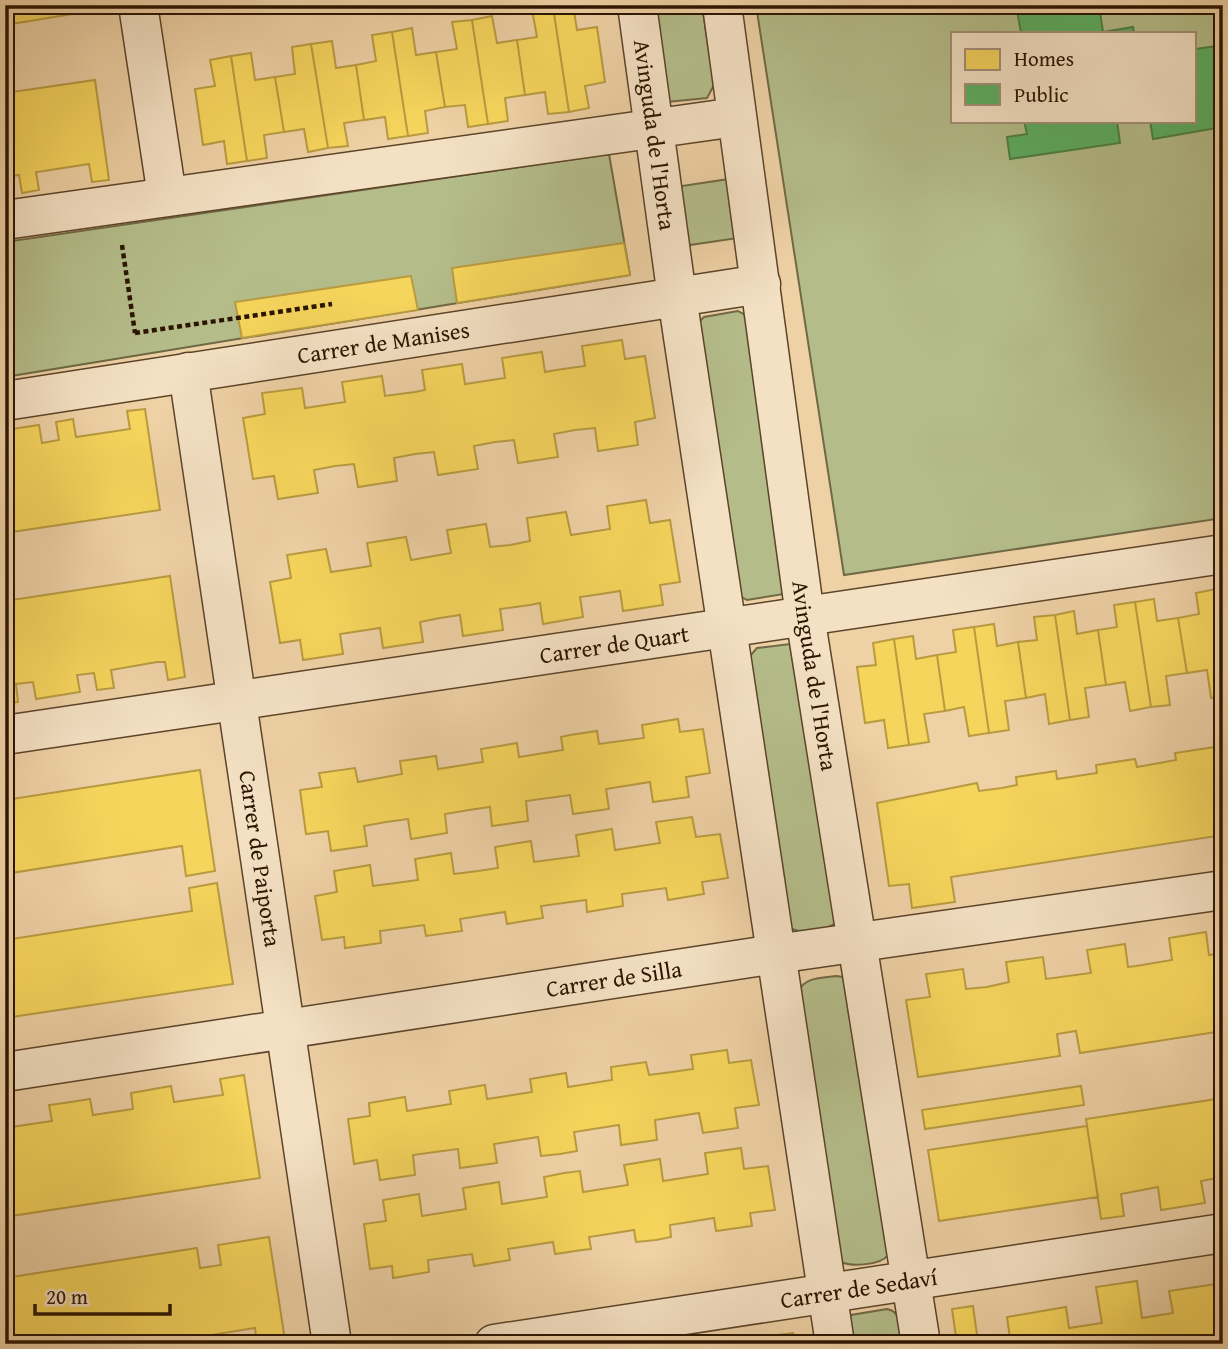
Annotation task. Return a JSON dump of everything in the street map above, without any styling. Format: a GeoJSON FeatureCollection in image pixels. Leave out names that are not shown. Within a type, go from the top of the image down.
{"type":"FeatureCollection","features":[{"type":"Feature","properties":{"kind":"street"},"geometry":{"type":"LineString","coordinates":[[138,5],[167,195]]}},
{"type":"Feature","properties":{"kind":"street","name":"Avinguda de l'Horta"},"geometry":{"type":"LineString","coordinates":[[637,5],[677,297],[835,1344]]}},
{"type":"Feature","properties":{"kind":"street","name":"Avinguda de l'Horta"},"geometry":{"type":"LineString","coordinates":[[722,5],[805,615],[921,1344]]}},
{"type":"Feature","properties":{"kind":"street"},"geometry":{"type":"LineString","coordinates":[[5,220],[167,195],[736,117]]}},
{"type":"Feature","properties":{"kind":"street","name":"Carrer de Manises"},"geometry":{"type":"LineString","coordinates":[[5,401],[761,284]]}},
{"type":"Feature","properties":{"kind":"street","name":"Carrer de Paiporta"},"geometry":{"type":"LineString","coordinates":[[188,372],[332,1344]]}},
{"type":"Feature","properties":{"kind":"street","name":"Carrer de Quart"},"geometry":{"type":"LineString","coordinates":[[5,735],[1223,554]]}},
{"type":"Feature","properties":{"kind":"street","name":"Carrer de Silla"},"geometry":{"type":"LineString","coordinates":[[5,1072],[776,954],[1223,890]]}},
{"type":"Feature","properties":{"kind":"street","name":"Carrer de Sedaví"},"geometry":{"type":"LineString","coordinates":[[494,1344],[1223,1233]]}},
{"type":"Feature","properties":{"kind":"path"},"geometry":{"type":"LineString","coordinates":[[121,239],[137,344]]}},
{"type":"Feature","properties":{"kind":"green space"},"geometry":{"type":"Polygon","coordinates":[[[648,5],[702,5],[714,85],[707,98],[667,102],[648,5]]]}},
{"type":"Feature","properties":{"kind":"green space"},"geometry":{"type":"Polygon","coordinates":[[[756,5],[1223,5],[1223,518],[844,575],[756,5]]]}},
{"type":"Feature","properties":{"kind":"green space"},"geometry":{"type":"Polygon","coordinates":[[[609,154],[630,275],[5,377],[5,242],[609,154]]]}},
{"type":"Feature","properties":{"kind":"green space"},"geometry":{"type":"Polygon","coordinates":[[[729,179],[738,238],[683,246],[675,187],[729,179]]]}},
{"type":"Feature","properties":{"kind":"green space"},"geometry":{"type":"Polygon","coordinates":[[[738,311],[747,316],[784,594],[747,600],[740,596],[698,323],[704,317],[738,311]]]}},
{"type":"Feature","properties":{"kind":"green space"},"geometry":{"type":"Polygon","coordinates":[[[790,644],[836,923],[808,931],[792,929],[788,921],[750,656],[757,648],[790,644]]]}},
{"type":"Feature","properties":{"kind":"green space"},"geometry":{"type":"Polygon","coordinates":[[[843,977],[888,1255],[879,1261],[866,1264],[841,1262],[798,992],[809,981],[843,977]]]}},
{"type":"Feature","properties":{"kind":"green space"},"geometry":{"type":"Polygon","coordinates":[[[887,1309],[899,1318],[904,1344],[850,1344],[848,1320],[851,1315],[887,1309]]]}},
{"type":"Feature","properties":{"kind":"building: Homes"},"geometry":{"type":"Polygon","coordinates":[[[5,5],[84,5],[85,12],[5,25],[5,5]]]}},
{"type":"Feature","properties":{"kind":"building: Homes"},"geometry":{"type":"Polygon","coordinates":[[[573,5],[577,30],[597,27],[605,82],[585,86],[589,108],[569,112],[553,7],[573,5]]]}},
{"type":"Feature","properties":{"kind":"building: Homes"},"geometry":{"type":"Polygon","coordinates":[[[553,7],[569,112],[548,114],[545,92],[525,95],[517,40],[537,37],[532,10],[553,7]]]}},
{"type":"Feature","properties":{"kind":"building: Homes"},"geometry":{"type":"Polygon","coordinates":[[[492,16],[497,43],[517,40],[525,95],[505,98],[508,121],[488,124],[472,20],[492,16]]]}},
{"type":"Feature","properties":{"kind":"building: Homes"},"geometry":{"type":"Polygon","coordinates":[[[472,20],[488,124],[468,127],[465,105],[445,107],[436,52],[457,49],[452,22],[472,20]]]}},
{"type":"Feature","properties":{"kind":"building: Homes"},"geometry":{"type":"Polygon","coordinates":[[[412,28],[416,55],[436,52],[445,107],[425,111],[428,133],[408,136],[392,32],[412,28]]]}},
{"type":"Feature","properties":{"kind":"building: Homes"},"geometry":{"type":"Polygon","coordinates":[[[392,32],[408,136],[388,139],[385,117],[364,120],[356,65],[376,61],[372,35],[392,32]]]}},
{"type":"Feature","properties":{"kind":"building: Homes"},"geometry":{"type":"Polygon","coordinates":[[[332,41],[336,68],[356,65],[364,120],[344,123],[348,146],[328,148],[311,44],[332,41]]]}},
{"type":"Feature","properties":{"kind":"building: Homes"},"geometry":{"type":"Polygon","coordinates":[[[311,44],[328,148],[308,152],[304,129],[284,132],[275,77],[295,74],[292,47],[311,44]]]}},
{"type":"Feature","properties":{"kind":"building: Homes"},"geometry":{"type":"Polygon","coordinates":[[[251,53],[255,80],[275,77],[284,132],[264,135],[267,158],[247,161],[231,56],[251,53]]]}},
{"type":"Feature","properties":{"kind":"building: Homes"},"geometry":{"type":"Polygon","coordinates":[[[231,56],[247,161],[227,164],[224,141],[203,145],[195,89],[215,86],[210,60],[231,56]]]}},
{"type":"Feature","properties":{"kind":"building: Homes"},"geometry":{"type":"Polygon","coordinates":[[[95,80],[109,180],[92,182],[89,164],[36,172],[39,190],[22,193],[19,175],[5,177],[5,93],[95,80]]]}},
{"type":"Feature","properties":{"kind":"building: Homes"},"geometry":{"type":"Polygon","coordinates":[[[624,243],[630,275],[457,303],[452,268],[624,243]]]}},
{"type":"Feature","properties":{"kind":"building: Homes"},"geometry":{"type":"Polygon","coordinates":[[[411,276],[418,310],[242,338],[235,302],[411,276]]]}},
{"type":"Feature","properties":{"kind":"building: Homes"},"geometry":{"type":"Polygon","coordinates":[[[622,340],[625,359],[645,356],[655,418],[635,422],[638,445],[598,451],[595,428],[575,430],[554,434],[558,457],[518,463],[514,440],[495,442],[474,446],[478,469],[438,475],[434,452],[415,454],[394,458],[397,481],[358,487],[354,464],[335,466],[314,470],[318,493],[278,499],[274,476],[253,479],[243,418],[265,414],[262,393],[302,388],[305,408],[345,402],[342,382],[382,376],[385,396],[415,392],[425,390],[422,370],[462,364],[465,384],[505,378],[502,358],[542,352],[545,372],[585,366],[582,346],[622,340]]]}},
{"type":"Feature","properties":{"kind":"building: Homes"},"geometry":{"type":"Polygon","coordinates":[[[145,409],[160,510],[5,533],[5,430],[39,425],[42,443],[59,440],[56,422],[73,419],[76,437],[130,429],[127,411],[145,409]]]}},
{"type":"Feature","properties":{"kind":"building: Homes"},"geometry":{"type":"Polygon","coordinates":[[[646,500],[650,523],[670,520],[680,582],[660,585],[663,605],[623,611],[620,591],[580,597],[583,617],[543,624],[540,603],[500,609],[503,630],[463,636],[460,615],[440,618],[420,622],[423,642],[383,648],[380,628],[340,634],[343,654],[303,660],[300,640],[280,643],[270,582],[291,578],[287,555],[326,549],[331,572],[371,566],[367,543],[406,537],[411,560],[451,553],[447,530],[486,524],[490,547],[510,545],[530,541],[527,518],[566,512],[571,535],[610,529],[607,506],[646,500]]]}},
{"type":"Feature","properties":{"kind":"building: Homes"},"geometry":{"type":"Polygon","coordinates":[[[170,576],[185,677],[168,680],[165,662],[157,662],[111,670],[114,688],[97,690],[94,673],[77,675],[80,692],[36,699],[33,682],[16,684],[18,702],[5,704],[5,601],[170,576]]]}},
{"type":"Feature","properties":{"kind":"building: Homes"},"geometry":{"type":"Polygon","coordinates":[[[1223,588],[1223,637],[1216,589],[1223,588]]]}},
{"type":"Feature","properties":{"kind":"building: Homes"},"geometry":{"type":"Polygon","coordinates":[[[1216,589],[1223,637],[1223,696],[1211,698],[1207,670],[1187,673],[1178,618],[1199,614],[1196,593],[1216,589]]]}},
{"type":"Feature","properties":{"kind":"building: Homes"},"geometry":{"type":"Polygon","coordinates":[[[1154,599],[1157,621],[1178,618],[1187,673],[1166,676],[1170,705],[1151,707],[1135,602],[1154,599]]]}},
{"type":"Feature","properties":{"kind":"building: Homes"},"geometry":{"type":"Polygon","coordinates":[[[1135,602],[1151,707],[1130,711],[1125,682],[1106,685],[1098,630],[1117,627],[1114,605],[1135,602]]]}},
{"type":"Feature","properties":{"kind":"building: Homes"},"geometry":{"type":"Polygon","coordinates":[[[1074,611],[1077,634],[1098,630],[1106,685],[1085,688],[1089,717],[1070,720],[1055,615],[1074,611]]]}},
{"type":"Feature","properties":{"kind":"building: Homes"},"geometry":{"type":"Polygon","coordinates":[[[1055,615],[1070,720],[1049,724],[1045,694],[1026,698],[1018,642],[1037,640],[1034,617],[1055,615]]]}},
{"type":"Feature","properties":{"kind":"building: Homes"},"geometry":{"type":"Polygon","coordinates":[[[994,624],[997,646],[1018,642],[1026,698],[1005,701],[1009,730],[989,733],[974,627],[994,624]]]}},
{"type":"Feature","properties":{"kind":"building: Homes"},"geometry":{"type":"Polygon","coordinates":[[[974,627],[989,733],[969,736],[964,707],[945,711],[937,655],[956,652],[953,630],[974,627]]]}},
{"type":"Feature","properties":{"kind":"building: Homes"},"geometry":{"type":"Polygon","coordinates":[[[913,636],[916,659],[937,655],[945,711],[924,714],[929,742],[909,745],[894,639],[913,636]]]}},
{"type":"Feature","properties":{"kind":"building: Homes"},"geometry":{"type":"Polygon","coordinates":[[[894,639],[909,745],[888,748],[884,720],[865,723],[857,667],[876,665],[873,643],[894,639]]]}},
{"type":"Feature","properties":{"kind":"building: Homes"},"geometry":{"type":"Polygon","coordinates":[[[678,719],[680,732],[703,729],[710,773],[686,777],[689,797],[653,802],[650,782],[606,789],[609,809],[573,814],[570,795],[526,801],[528,821],[492,826],[490,807],[469,810],[445,814],[447,833],[411,839],[408,819],[386,822],[364,826],[367,846],[331,851],[328,831],[306,834],[300,790],[322,787],[319,773],[355,768],[358,782],[402,774],[400,761],[436,756],[438,769],[483,762],[481,749],[517,743],[519,757],[563,750],[561,737],[570,735],[597,731],[599,744],[644,738],[642,725],[678,719]]]}},
{"type":"Feature","properties":{"kind":"building: Homes"},"geometry":{"type":"Polygon","coordinates":[[[1215,747],[1216,754],[1223,753],[1223,835],[951,877],[955,902],[912,908],[909,884],[889,886],[877,803],[977,783],[979,791],[1002,788],[1017,785],[1016,777],[1056,771],[1057,779],[1097,773],[1096,765],[1135,759],[1137,767],[1176,760],[1175,753],[1215,747]]]}},
{"type":"Feature","properties":{"kind":"building: Homes"},"geometry":{"type":"Polygon","coordinates":[[[200,770],[215,871],[186,876],[182,846],[5,874],[5,800],[200,770]]]}},
{"type":"Feature","properties":{"kind":"building: Homes"},"geometry":{"type":"Polygon","coordinates":[[[692,817],[696,837],[720,834],[728,878],[702,882],[704,894],[668,900],[666,888],[622,894],[623,906],[587,912],[586,900],[541,906],[543,918],[507,924],[505,912],[485,915],[460,919],[462,931],[426,936],[424,925],[380,931],[381,943],[345,948],[344,937],[322,940],[315,896],[337,892],[334,871],[370,865],[373,886],[418,880],[415,859],[451,853],[454,874],[498,868],[495,847],[531,841],[534,862],[579,856],[576,835],[612,829],[615,850],[660,843],[656,822],[692,817]]]}},
{"type":"Feature","properties":{"kind":"building: Homes"},"geometry":{"type":"Polygon","coordinates":[[[217,883],[233,984],[5,1018],[5,940],[192,911],[189,888],[217,883]]]}},
{"type":"Feature","properties":{"kind":"building: Homes"},"geometry":{"type":"Polygon","coordinates":[[[1206,932],[1209,955],[1223,953],[1223,1031],[1080,1053],[1076,1031],[1057,1034],[1060,1056],[918,1077],[906,1000],[930,997],[926,974],[963,969],[966,989],[987,987],[1009,982],[1006,962],[1043,957],[1046,979],[1091,973],[1087,950],[1125,944],[1128,967],[1136,966],[1172,960],[1169,938],[1206,932]]]}},
{"type":"Feature","properties":{"kind":"building: Homes"},"geometry":{"type":"Polygon","coordinates":[[[727,1050],[729,1063],[751,1060],[759,1105],[735,1108],[738,1128],[703,1133],[699,1113],[655,1120],[657,1140],[621,1145],[619,1125],[574,1132],[577,1151],[560,1154],[541,1156],[538,1137],[494,1144],[497,1163],[460,1168],[458,1149],[413,1155],[415,1175],[380,1180],[377,1160],[354,1164],[348,1119],[370,1116],[369,1103],[405,1097],[407,1111],[451,1104],[449,1091],[485,1085],[487,1099],[532,1092],[530,1079],[566,1073],[568,1087],[612,1080],[611,1067],[646,1062],[649,1075],[693,1069],[691,1055],[727,1050]]]}},
{"type":"Feature","properties":{"kind":"building: Homes"},"geometry":{"type":"Polygon","coordinates":[[[244,1075],[260,1178],[5,1217],[5,1113],[9,1112],[11,1127],[52,1121],[49,1105],[90,1099],[93,1115],[133,1109],[131,1093],[171,1086],[174,1102],[223,1095],[220,1079],[244,1075]]]}},
{"type":"Feature","properties":{"kind":"building: Homes"},"geometry":{"type":"Polygon","coordinates":[[[1081,1086],[1084,1105],[925,1129],[922,1110],[1081,1086]]]}},
{"type":"Feature","properties":{"kind":"building: Homes"},"geometry":{"type":"Polygon","coordinates":[[[1223,1098],[1223,1177],[1201,1181],[1205,1203],[1161,1210],[1158,1187],[1121,1194],[1124,1216],[1101,1219],[1086,1119],[1223,1098]]]}},
{"type":"Feature","properties":{"kind":"building: Homes"},"geometry":{"type":"Polygon","coordinates":[[[1087,1126],[1098,1197],[939,1221],[928,1150],[1087,1126]]]}},
{"type":"Feature","properties":{"kind":"building: Homes"},"geometry":{"type":"Polygon","coordinates":[[[741,1148],[744,1169],[768,1166],[775,1210],[750,1213],[752,1226],[716,1231],[714,1218],[670,1225],[671,1237],[656,1240],[636,1242],[634,1230],[589,1237],[591,1249],[555,1254],[553,1242],[508,1249],[510,1260],[474,1266],[472,1254],[428,1260],[429,1272],[393,1278],[392,1266],[370,1269],[364,1224],[386,1221],[383,1200],[419,1194],[422,1216],[466,1209],[463,1188],[499,1182],[502,1204],[547,1197],[544,1177],[564,1173],[580,1171],[583,1192],[628,1185],[624,1165],[660,1159],[663,1181],[708,1174],[705,1153],[741,1148]]]}},
{"type":"Feature","properties":{"kind":"building: Homes"},"geometry":{"type":"Polygon","coordinates":[[[269,1237],[285,1340],[257,1344],[255,1328],[211,1335],[212,1344],[171,1344],[170,1341],[155,1344],[5,1344],[5,1278],[197,1248],[200,1268],[221,1265],[218,1245],[269,1237]]]}},
{"type":"Feature","properties":{"kind":"building: Homes"},"geometry":{"type":"Polygon","coordinates":[[[1137,1281],[1142,1318],[1173,1313],[1169,1291],[1223,1283],[1223,1344],[957,1344],[952,1309],[973,1306],[978,1342],[1010,1338],[1007,1317],[1066,1307],[1069,1328],[1102,1323],[1096,1287],[1137,1281]]]}},
{"type":"Feature","properties":{"kind":"building: Homes"},"geometry":{"type":"Polygon","coordinates":[[[793,1333],[794,1344],[769,1344],[768,1336],[793,1333]]]}},
{"type":"Feature","properties":{"kind":"building: Public"},"geometry":{"type":"Polygon","coordinates":[[[1016,5],[1099,5],[1103,32],[1021,32],[1016,5]]]}},
{"type":"Feature","properties":{"kind":"building: Public"},"geometry":{"type":"Polygon","coordinates":[[[1133,27],[1134,32],[1103,32],[1133,27]]]}},
{"type":"Feature","properties":{"kind":"building: Public"},"geometry":{"type":"Polygon","coordinates":[[[1217,46],[1221,74],[1217,76],[1223,98],[1223,127],[1153,139],[1150,122],[1196,122],[1196,49],[1217,46]]]}},
{"type":"Feature","properties":{"kind":"building: Public"},"geometry":{"type":"Polygon","coordinates":[[[1024,122],[1117,122],[1120,143],[1010,159],[1007,137],[1027,134],[1024,122]]]}}]}
